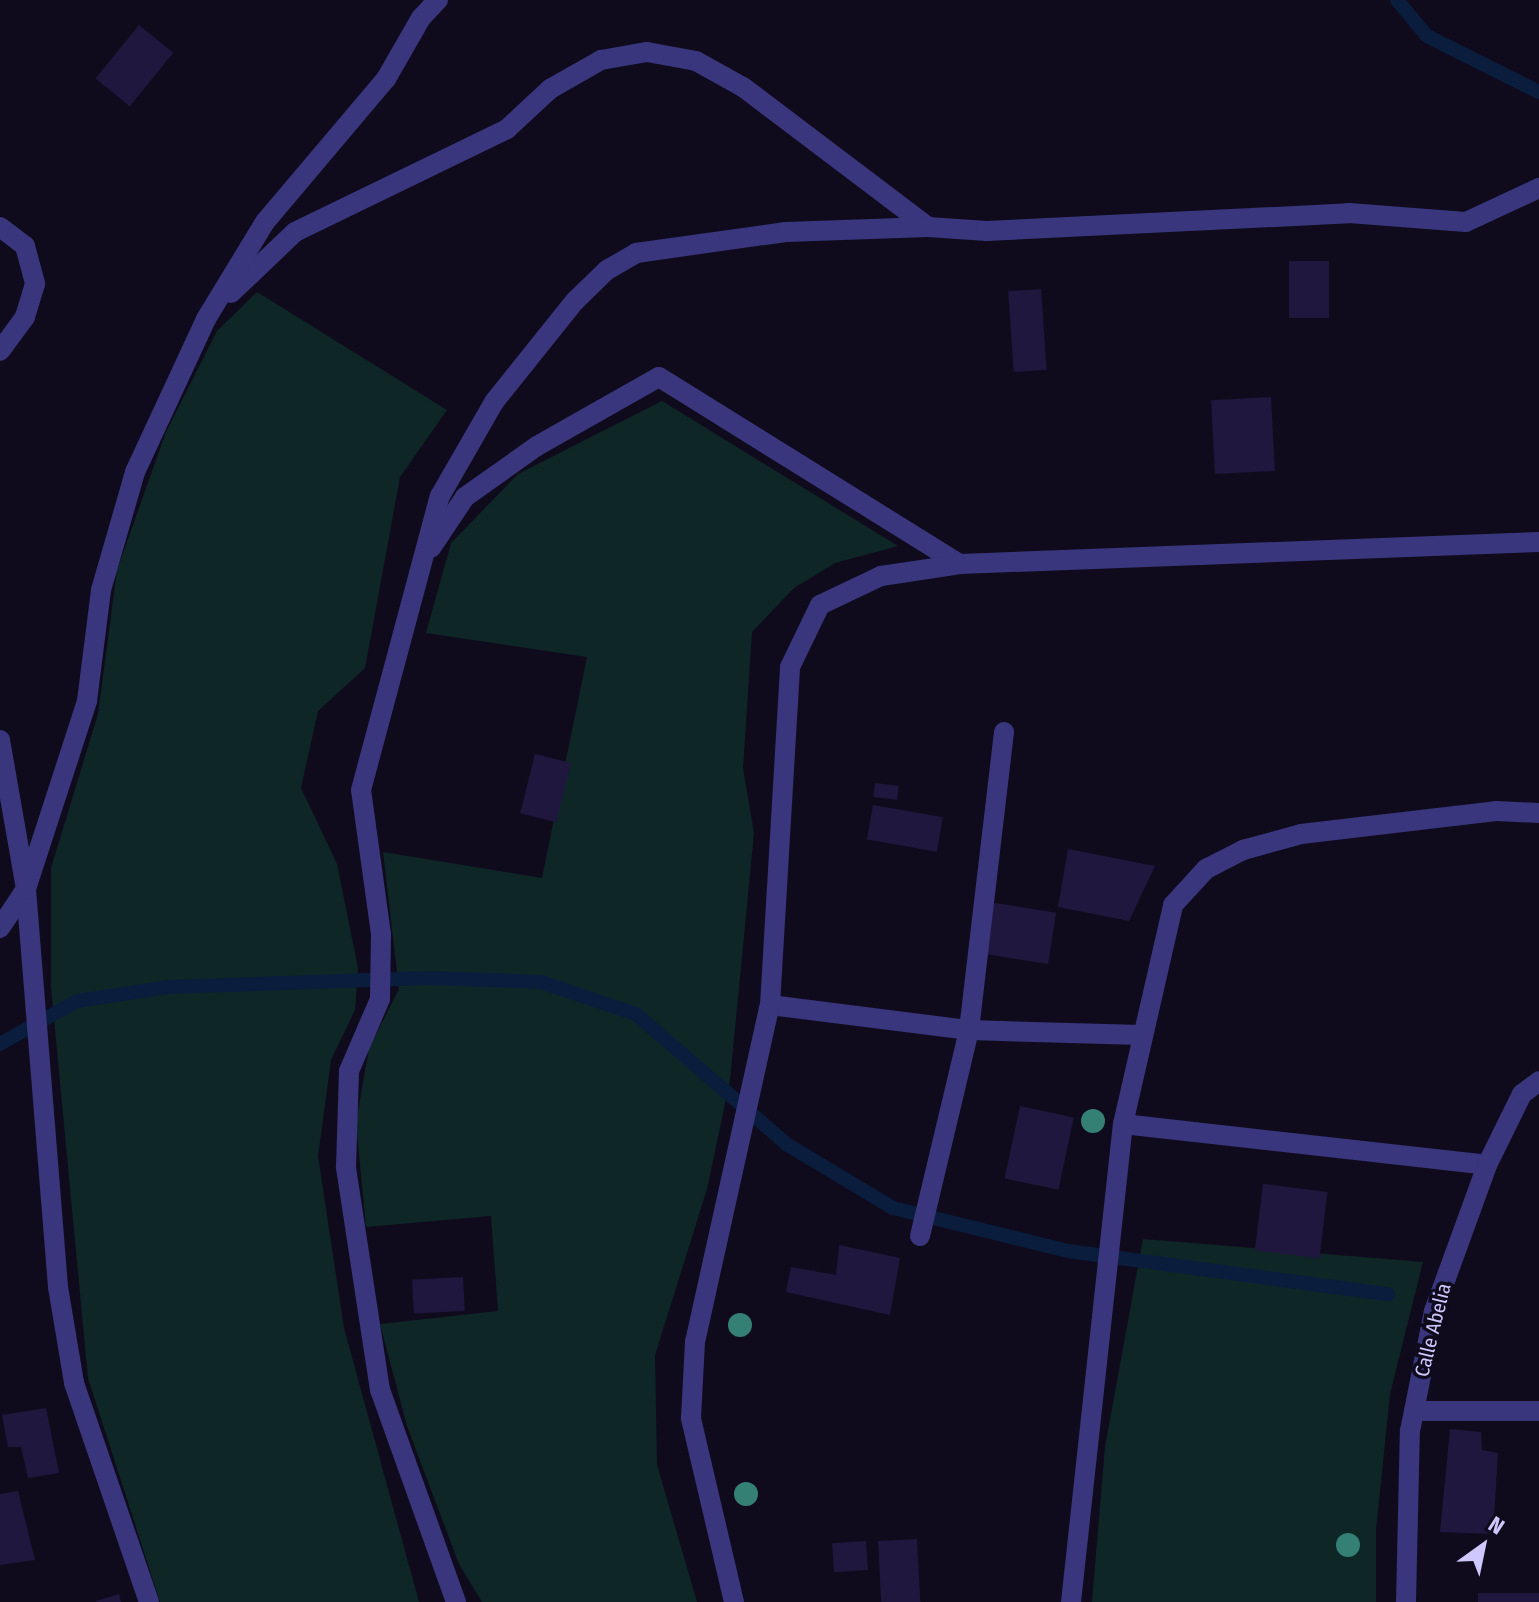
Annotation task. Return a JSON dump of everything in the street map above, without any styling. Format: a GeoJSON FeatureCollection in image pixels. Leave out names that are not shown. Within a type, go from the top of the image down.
{"type":"FeatureCollection","features":[{"type":"Feature","properties":{"kind":"street"},"geometry":{"type":"LineString","coordinates":[[0,928],[26,889],[87,701],[101,590],[135,472],[206,319],[265,222],[386,79],[421,18],[438,0]]}},
{"type":"Feature","properties":{"kind":"street"},"geometry":{"type":"LineString","coordinates":[[206,319],[295,232],[507,129],[550,89],[601,60],[647,52],[696,61],[743,87],[928,227]]}},
{"type":"Feature","properties":{"kind":"street"},"geometry":{"type":"LineString","coordinates":[[456,1602],[380,1390],[346,1167],[349,1071],[380,999],[381,934],[361,790],[440,496],[494,402],[607,270],[636,253],[786,232],[928,227],[987,231],[1349,213],[1466,222],[1539,188]]}},
{"type":"Feature","properties":{"kind":"street"},"geometry":{"type":"LineString","coordinates":[[0,227],[25,246],[35,284],[25,317],[0,351]]}},
{"type":"Feature","properties":{"kind":"street"},"geometry":{"type":"LineString","coordinates":[[422,563],[465,497],[537,446],[659,377],[960,564]]}},
{"type":"Feature","properties":{"kind":"street"},"geometry":{"type":"LineString","coordinates":[[734,1602],[691,1418],[695,1342],[770,1005],[790,667],[820,605],[881,576],[960,564],[1539,542]]}},
{"type":"Feature","properties":{"kind":"street"},"geometry":{"type":"LineString","coordinates":[[920,1236],[969,1030],[1004,732]]}},
{"type":"Feature","properties":{"kind":"street"},"geometry":{"type":"LineString","coordinates":[[0,740],[26,889],[58,1287],[72,1369],[149,1602]]}},
{"type":"Feature","properties":{"kind":"street"},"geometry":{"type":"LineString","coordinates":[[1071,1602],[1123,1124],[1173,905],[1206,869],[1243,850],[1301,834],[1496,811],[1539,813]]}},
{"type":"Feature","properties":{"kind":"street"},"geometry":{"type":"LineString","coordinates":[[770,1005],[969,1030],[1141,1035]]}},
{"type":"Feature","properties":{"kind":"street","name":"Calle Abelia"},"geometry":{"type":"LineString","coordinates":[[1406,1602],[1414,1411],[1434,1311],[1487,1165],[1522,1094],[1539,1081]]}},
{"type":"Feature","properties":{"kind":"street"},"geometry":{"type":"LineString","coordinates":[[1123,1124],[1487,1165]]}},
{"type":"Feature","properties":{"kind":"street"},"geometry":{"type":"LineString","coordinates":[[1414,1411],[1539,1411]]}},
{"type":"Feature","properties":{"kind":"green space"},"geometry":{"type":"Polygon","coordinates":[[[257,292],[447,410],[400,477],[365,668],[318,711],[301,788],[337,864],[358,968],[355,1010],[331,1060],[318,1156],[344,1328],[419,1602],[160,1602],[88,1378],[51,987],[51,868],[98,714],[117,570],[166,432],[217,331],[257,292]]]}},
{"type":"Feature","properties":{"kind":"green space"},"geometry":{"type":"Polygon","coordinates":[[[662,401],[898,546],[835,563],[794,588],[752,632],[743,768],[754,833],[730,1080],[707,1189],[655,1355],[657,1465],[697,1602],[482,1602],[459,1564],[407,1426],[380,1324],[498,1311],[491,1216],[366,1227],[356,1123],[369,1048],[399,989],[383,852],[542,878],[587,657],[426,633],[451,543],[518,474],[662,401]]]}},
{"type":"Feature","properties":{"kind":"green space"},"geometry":{"type":"Polygon","coordinates":[[[1143,1239],[1423,1262],[1390,1394],[1376,1530],[1376,1602],[1092,1602],[1105,1447],[1143,1239]]]}},
{"type":"Feature","properties":{"kind":"building"},"geometry":{"type":"Polygon","coordinates":[[[139,25],[173,53],[130,106],[96,79],[139,25]]]}},
{"type":"Feature","properties":{"kind":"building"},"geometry":{"type":"Polygon","coordinates":[[[1289,261],[1329,261],[1329,318],[1289,318],[1289,261]]]}},
{"type":"Feature","properties":{"kind":"building"},"geometry":{"type":"Polygon","coordinates":[[[1041,289],[1047,370],[1014,372],[1008,291],[1041,289]]]}},
{"type":"Feature","properties":{"kind":"building"},"geometry":{"type":"Polygon","coordinates":[[[1271,397],[1275,471],[1215,474],[1211,400],[1271,397]]]}},
{"type":"Feature","properties":{"kind":"building"},"geometry":{"type":"Polygon","coordinates":[[[535,754],[571,763],[556,822],[520,813],[535,754]]]}},
{"type":"Feature","properties":{"kind":"building"},"geometry":{"type":"Polygon","coordinates":[[[875,783],[899,786],[897,800],[873,797],[875,783]]]}},
{"type":"Feature","properties":{"kind":"building"},"geometry":{"type":"Polygon","coordinates":[[[873,805],[943,817],[937,852],[867,839],[873,805]]]}},
{"type":"Feature","properties":{"kind":"building"},"geometry":{"type":"Polygon","coordinates":[[[1068,849],[1155,866],[1129,921],[1058,907],[1068,849]]]}},
{"type":"Feature","properties":{"kind":"building"},"geometry":{"type":"Polygon","coordinates":[[[989,902],[1056,913],[1048,964],[981,953],[989,902]]]}},
{"type":"Feature","properties":{"kind":"building"},"geometry":{"type":"Polygon","coordinates":[[[1020,1106],[1074,1117],[1058,1190],[1005,1178],[1020,1106]]]}},
{"type":"Feature","properties":{"kind":"building"},"geometry":{"type":"Polygon","coordinates":[[[1263,1184],[1328,1192],[1319,1258],[1255,1251],[1263,1184]]]}},
{"type":"Feature","properties":{"kind":"building"},"geometry":{"type":"Polygon","coordinates":[[[839,1245],[900,1258],[890,1315],[786,1292],[791,1267],[836,1275],[839,1245]]]}},
{"type":"Feature","properties":{"kind":"building"},"geometry":{"type":"Polygon","coordinates":[[[463,1277],[465,1311],[414,1314],[412,1280],[463,1277]]]}},
{"type":"Feature","properties":{"kind":"building"},"geometry":{"type":"Polygon","coordinates":[[[46,1408],[59,1473],[28,1478],[21,1447],[8,1447],[2,1415],[46,1408]]]}},
{"type":"Feature","properties":{"kind":"building"},"geometry":{"type":"Polygon","coordinates":[[[1450,1429],[1481,1432],[1482,1450],[1498,1453],[1493,1534],[1440,1532],[1450,1429]]]}},
{"type":"Feature","properties":{"kind":"building"},"geometry":{"type":"Polygon","coordinates":[[[18,1491],[35,1560],[0,1565],[0,1494],[18,1491]]]}},
{"type":"Feature","properties":{"kind":"building"},"geometry":{"type":"Polygon","coordinates":[[[917,1539],[920,1602],[881,1602],[878,1541],[917,1539]]]}},
{"type":"Feature","properties":{"kind":"building"},"geometry":{"type":"Polygon","coordinates":[[[866,1541],[868,1570],[834,1572],[832,1543],[866,1541]]]}},
{"type":"Feature","properties":{"kind":"building"},"geometry":{"type":"Polygon","coordinates":[[[1478,1593],[1539,1593],[1539,1602],[1478,1602],[1478,1593]]]}},
{"type":"Feature","properties":{"kind":"building"},"geometry":{"type":"Polygon","coordinates":[[[119,1594],[121,1602],[96,1602],[96,1601],[119,1594]]]}},
{"type":"Feature","properties":{"kind":"waterway"},"geometry":{"type":"LineString","coordinates":[[1397,0],[1427,36],[1539,92]]}},
{"type":"Feature","properties":{"kind":"waterway"},"geometry":{"type":"LineString","coordinates":[[0,1044],[77,1001],[168,987],[429,978],[541,982],[636,1014],[788,1145],[893,1208],[1068,1251],[1388,1294]]}}]}
